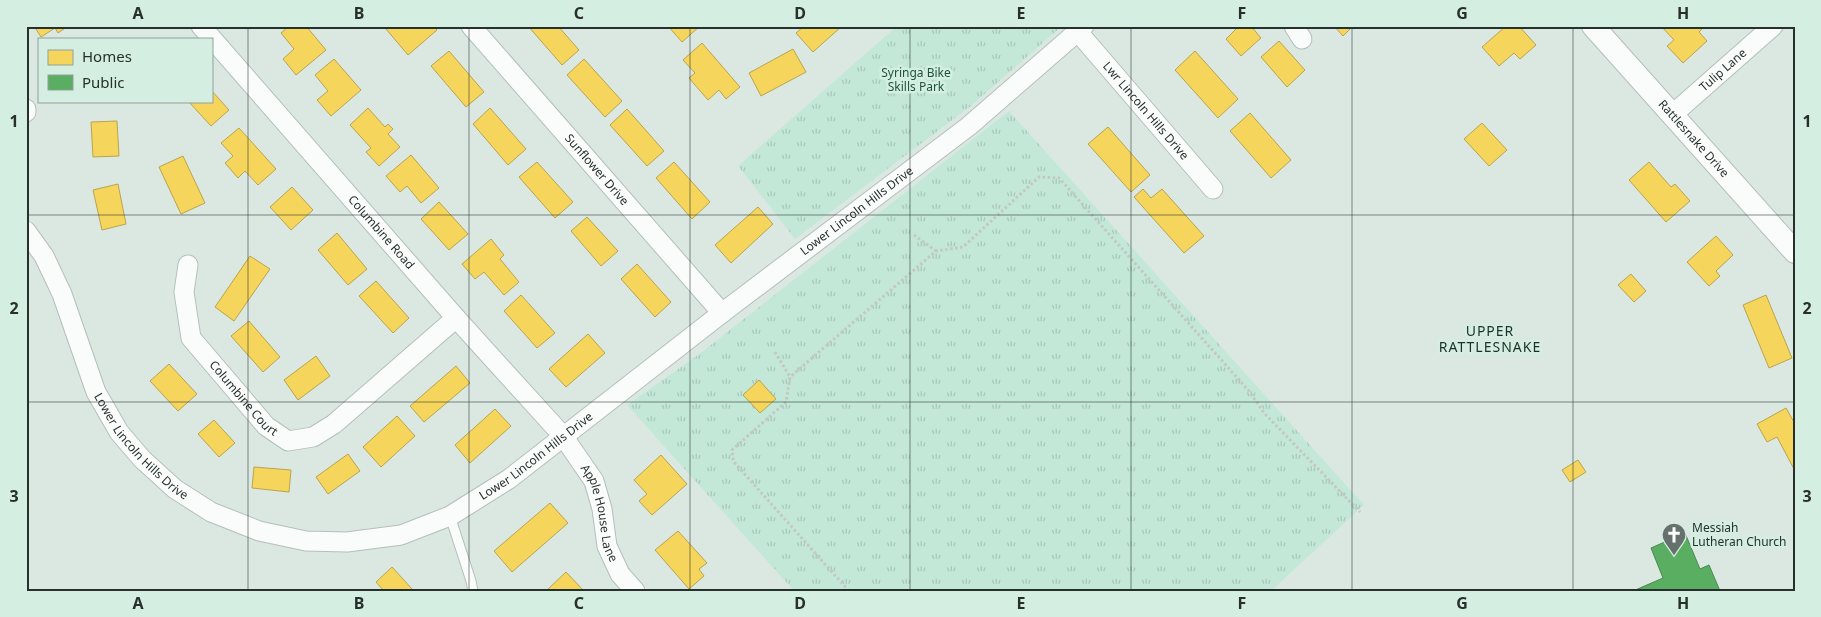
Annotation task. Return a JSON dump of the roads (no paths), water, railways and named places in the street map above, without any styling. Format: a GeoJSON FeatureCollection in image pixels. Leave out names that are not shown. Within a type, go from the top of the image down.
{"type":"FeatureCollection","features":[{"type":"Feature","properties":{"kind":"street","name":"Columbine Road"},"geometry":{"type":"LineString","coordinates":[[201,26],[211,38]]}},
{"type":"Feature","properties":{"kind":"street","name":"Sunflower Drive"},"geometry":{"type":"LineString","coordinates":[[471,26],[722,313]]}},
{"type":"Feature","properties":{"kind":"street","name":"Rattlesnake Drive"},"geometry":{"type":"LineString","coordinates":[[1593,26],[1795,252]]}},
{"type":"Feature","properties":{"kind":"street","name":"Tulip Lane"},"geometry":{"type":"LineString","coordinates":[[1672,115],[1773,26]]}},
{"type":"Feature","properties":{"kind":"street","name":"Lower Lincoln Hills Drive"},"geometry":{"type":"LineString","coordinates":[[26,231],[44,256],[62,294],[96,392],[119,432],[142,459],[176,489],[219,515],[259,531],[306,540],[347,542],[402,535],[450,516],[509,478],[722,313],[970,126],[1081,29]]}},
{"type":"Feature","properties":{"kind":"street","name":"Lwr Lincoln Hills Drive"},"geometry":{"type":"LineString","coordinates":[[1081,29],[1213,189]]}},
{"type":"Feature","properties":{"kind":"street","name":"Columbine Road"},"geometry":{"type":"LineString","coordinates":[[212,39],[456,318],[563,436]]}},
{"type":"Feature","properties":{"kind":"street","name":"Columbine Court"},"geometry":{"type":"LineString","coordinates":[[188,265],[184,292],[191,338],[266,426],[288,441],[313,437],[334,424],[456,318]]}},
{"type":"Feature","properties":{"kind":"street","name":"Apple House Lane"},"geometry":{"type":"LineString","coordinates":[[563,436],[594,481],[602,509],[607,546],[620,574],[635,591]]}},
{"type":"Feature","properties":{"kind":"lane"},"geometry":{"type":"LineString","coordinates":[[450,516],[473,591]]}},
{"type":"Feature","properties":{"kind":"place","name":"Messiah Lutheran Church"},"geometry":{"type":"Point","coordinates":[1674,556]}},
{"type":"Feature","properties":{"kind":"district","name":"UPPER RATTLESNAKE"},"geometry":{"type":"Point","coordinates":[1490,340]}},
{"type":"Feature","properties":{"kind":"park label","name":"Syringa Bike Skills Park"},"geometry":{"type":"Point","coordinates":[916,80]}}]}
